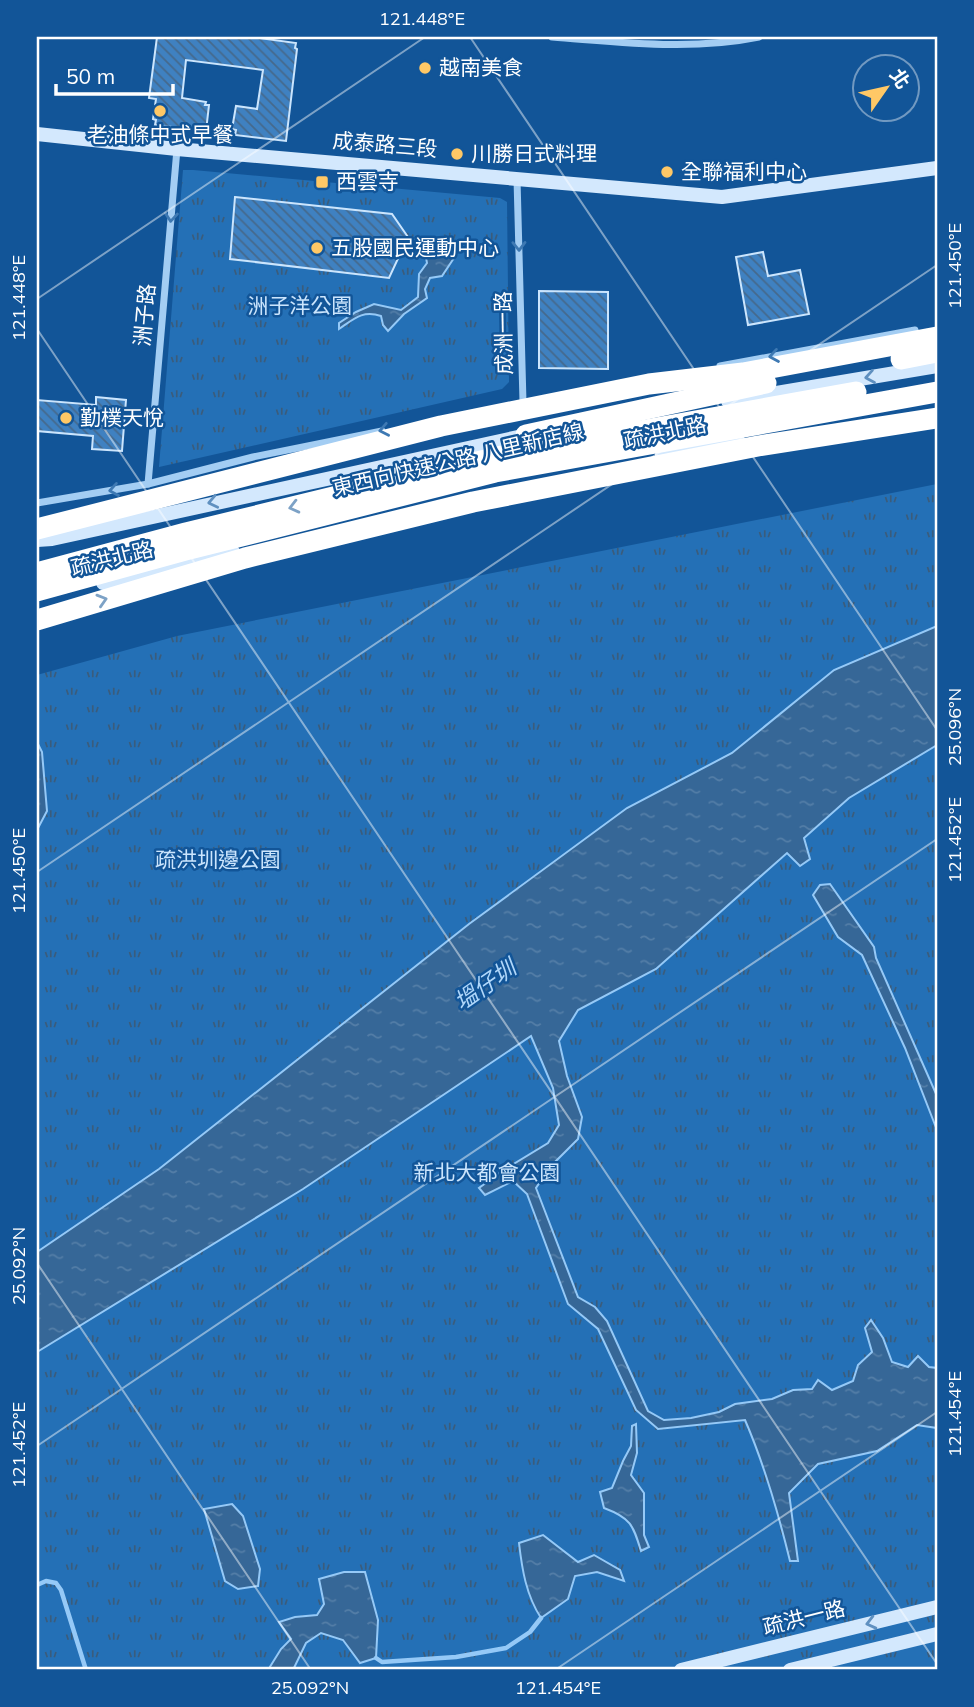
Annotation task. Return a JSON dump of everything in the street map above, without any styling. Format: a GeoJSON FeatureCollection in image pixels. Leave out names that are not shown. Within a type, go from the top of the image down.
{"type":"FeatureCollection","features":[{"type":"Feature","properties":{"kind":"highway"},"geometry":{"type":"LineString","coordinates":[[41,535],[441,426],[649,384],[743,373],[931,333]]}},
{"type":"Feature","properties":{"kind":"highway"},"geometry":{"type":"LineString","coordinates":[[526,435],[745,387],[937,352]]}},
{"type":"Feature","properties":{"kind":"highway","name":"東西向快速公路 八里新店線"},"geometry":{"type":"LineString","coordinates":[[37,573],[186,533],[502,456],[937,379]]}},
{"type":"Feature","properties":{"kind":"highway","name":"東西向快速公路 八里新店線"},"geometry":{"type":"LineString","coordinates":[[37,591],[495,472],[937,392]]}},
{"type":"Feature","properties":{"kind":"highway"},"geometry":{"type":"LineString","coordinates":[[37,620],[245,558],[473,502],[758,446],[937,418]]}},
{"type":"Feature","properties":{"kind":"highway"},"geometry":{"type":"LineString","coordinates":[[491,491],[557,497],[937,429]]}},
{"type":"Feature","properties":{"kind":"street"},"geometry":{"type":"LineString","coordinates":[[552,37],[669,46],[733,42],[759,37]]}},
{"type":"Feature","properties":{"kind":"street","name":"成泰路三段"},"geometry":{"type":"LineString","coordinates":[[37,134],[177,149],[722,197],[937,168]]}},
{"type":"Feature","properties":{"kind":"street","name":"洲子路"},"geometry":{"type":"LineString","coordinates":[[148,484],[177,149]]}},
{"type":"Feature","properties":{"kind":"street","name":"成洲一路"},"geometry":{"type":"LineString","coordinates":[[517,178],[523,402]]}},
{"type":"Feature","properties":{"kind":"street"},"geometry":{"type":"LineString","coordinates":[[709,368],[931,333]]}},
{"type":"Feature","properties":{"kind":"street","name":"疏洪北路"},"geometry":{"type":"LineString","coordinates":[[41,535],[526,435],[937,366]]}},
{"type":"Feature","properties":{"kind":"street"},"geometry":{"type":"LineString","coordinates":[[415,424],[695,370]]}},
{"type":"Feature","properties":{"kind":"street","name":"疏洪北路"},"geometry":{"type":"LineString","coordinates":[[37,599],[464,495],[710,444],[937,410]]}},
{"type":"Feature","properties":{"kind":"street"},"geometry":{"type":"LineString","coordinates":[[37,503],[148,484],[253,457],[388,429]]}},
{"type":"Feature","properties":{"kind":"street","name":"疏洪一路"},"geometry":{"type":"LineString","coordinates":[[681,1670],[937,1607]]}},
{"type":"Feature","properties":{"kind":"street"},"geometry":{"type":"LineString","coordinates":[[790,1670],[937,1634]]}},
{"type":"Feature","properties":{"kind":"green space","name":"洲子洋公園"},"geometry":{"type":"Polygon","coordinates":[[[183,170],[500,198],[507,202],[509,382],[502,389],[159,467],[183,170]]]}},
{"type":"Feature","properties":{"kind":"green space","name":"新北大都會公園"},"geometry":{"type":"Polygon","coordinates":[[[937,484],[937,1670],[37,1670],[37,675],[177,636],[937,484]]]}},
{"type":"Feature","properties":{"kind":"water"},"geometry":{"type":"Polygon","coordinates":[[[445,240],[456,255],[442,276],[430,278],[425,289],[427,298],[404,314],[388,331],[381,316],[374,314],[358,316],[339,329],[339,323],[374,304],[401,310],[418,297],[419,274],[427,263],[425,252],[434,243],[445,240]]]}},
{"type":"Feature","properties":{"kind":"water","name":"塭仔圳"},"geometry":{"type":"Polygon","coordinates":[[[937,626],[937,745],[849,798],[804,838],[810,859],[800,866],[787,853],[656,969],[578,1010],[559,1041],[567,1076],[582,1117],[578,1139],[551,1166],[536,1188],[578,1297],[595,1307],[607,1321],[648,1411],[664,1420],[691,1418],[719,1412],[735,1404],[772,1399],[793,1390],[812,1389],[818,1380],[832,1390],[853,1381],[858,1365],[872,1352],[865,1328],[871,1320],[883,1338],[892,1362],[908,1367],[918,1356],[929,1367],[937,1368],[937,1428],[917,1425],[877,1451],[818,1464],[789,1493],[798,1561],[790,1561],[771,1489],[745,1420],[658,1429],[636,1410],[598,1329],[568,1304],[527,1194],[513,1181],[485,1195],[479,1188],[548,1143],[559,1125],[553,1088],[531,1036],[303,1189],[37,1352],[37,1252],[159,1169],[469,924],[627,808],[732,753],[834,670],[937,626]]]}},
{"type":"Feature","properties":{"kind":"water"},"geometry":{"type":"Polygon","coordinates":[[[37,742],[42,752],[47,811],[37,830],[37,742]]]}},
{"type":"Feature","properties":{"kind":"water"},"geometry":{"type":"Polygon","coordinates":[[[830,884],[874,947],[876,958],[937,1096],[937,1130],[905,1048],[862,955],[838,937],[813,895],[820,885],[830,884]]]}},
{"type":"Feature","properties":{"kind":"water"},"geometry":{"type":"Polygon","coordinates":[[[636,1424],[637,1453],[631,1475],[644,1493],[644,1535],[649,1547],[641,1551],[630,1524],[620,1515],[604,1508],[600,1492],[612,1488],[631,1446],[632,1426],[636,1424]]]}},
{"type":"Feature","properties":{"kind":"water"},"geometry":{"type":"Polygon","coordinates":[[[232,1504],[243,1516],[260,1569],[258,1586],[238,1589],[225,1581],[204,1509],[232,1504]]]}},
{"type":"Feature","properties":{"kind":"water"},"geometry":{"type":"Polygon","coordinates":[[[543,1535],[578,1562],[594,1555],[620,1570],[624,1581],[597,1572],[575,1576],[568,1599],[541,1618],[528,1591],[519,1543],[543,1535]]]}},
{"type":"Feature","properties":{"kind":"water"},"geometry":{"type":"Polygon","coordinates":[[[344,1572],[365,1572],[378,1620],[376,1658],[360,1663],[343,1640],[321,1633],[306,1643],[293,1670],[268,1670],[291,1639],[279,1622],[317,1615],[324,1604],[319,1579],[344,1572]]]}},
{"type":"Feature","properties":{"kind":"building"},"geometry":{"type":"Polygon","coordinates":[[[157,37],[253,37],[296,43],[286,141],[235,135],[236,130],[232,129],[236,106],[257,109],[263,70],[186,60],[182,98],[206,102],[205,105],[209,105],[206,131],[155,125],[156,120],[153,119],[156,99],[149,98],[157,37]]]}},
{"type":"Feature","properties":{"kind":"building","name":"五股國民運動中心"},"geometry":{"type":"Polygon","coordinates":[[[235,197],[392,214],[408,237],[389,278],[230,259],[235,197]]]}},
{"type":"Feature","properties":{"kind":"building"},"geometry":{"type":"Polygon","coordinates":[[[763,252],[768,276],[800,270],[809,314],[748,325],[736,257],[763,252]]]}},
{"type":"Feature","properties":{"kind":"building"},"geometry":{"type":"Polygon","coordinates":[[[539,291],[608,292],[608,369],[539,368],[539,291]]]}},
{"type":"Feature","properties":{"kind":"building"},"geometry":{"type":"Polygon","coordinates":[[[96,397],[126,400],[122,451],[92,449],[93,436],[37,431],[37,400],[96,405],[96,397]]]}},
{"type":"Feature","properties":{"kind":"waterway"},"geometry":{"type":"LineString","coordinates":[[37,1585],[46,1581],[56,1583],[61,1590],[86,1670]]}},
{"type":"Feature","properties":{"kind":"waterway"},"geometry":{"type":"LineString","coordinates":[[376,1658],[382,1662],[456,1657],[506,1648],[530,1632],[541,1618]]}},
{"type":"Feature","properties":{"kind":"place","name":"越南美食"},"geometry":{"type":"Point","coordinates":[425,68]}},
{"type":"Feature","properties":{"kind":"place","name":"老油條中式早餐"},"geometry":{"type":"Point","coordinates":[160,111]}},
{"type":"Feature","properties":{"kind":"place","name":"川勝日式料理"},"geometry":{"type":"Point","coordinates":[457,154]}},
{"type":"Feature","properties":{"kind":"place","name":"全聯福利中心"},"geometry":{"type":"Point","coordinates":[667,172]}},
{"type":"Feature","properties":{"kind":"place","name":"西雲寺"},"geometry":{"type":"Point","coordinates":[322,182]}},
{"type":"Feature","properties":{"kind":"place","name":"五股國民運動中心"},"geometry":{"type":"Point","coordinates":[317,248]}},
{"type":"Feature","properties":{"kind":"place","name":"勤樸天悅"},"geometry":{"type":"Point","coordinates":[66,418]}},
{"type":"Feature","properties":{"kind":"park label","name":"疏洪圳邊公園"},"geometry":{"type":"Point","coordinates":[218,860]}}]}
